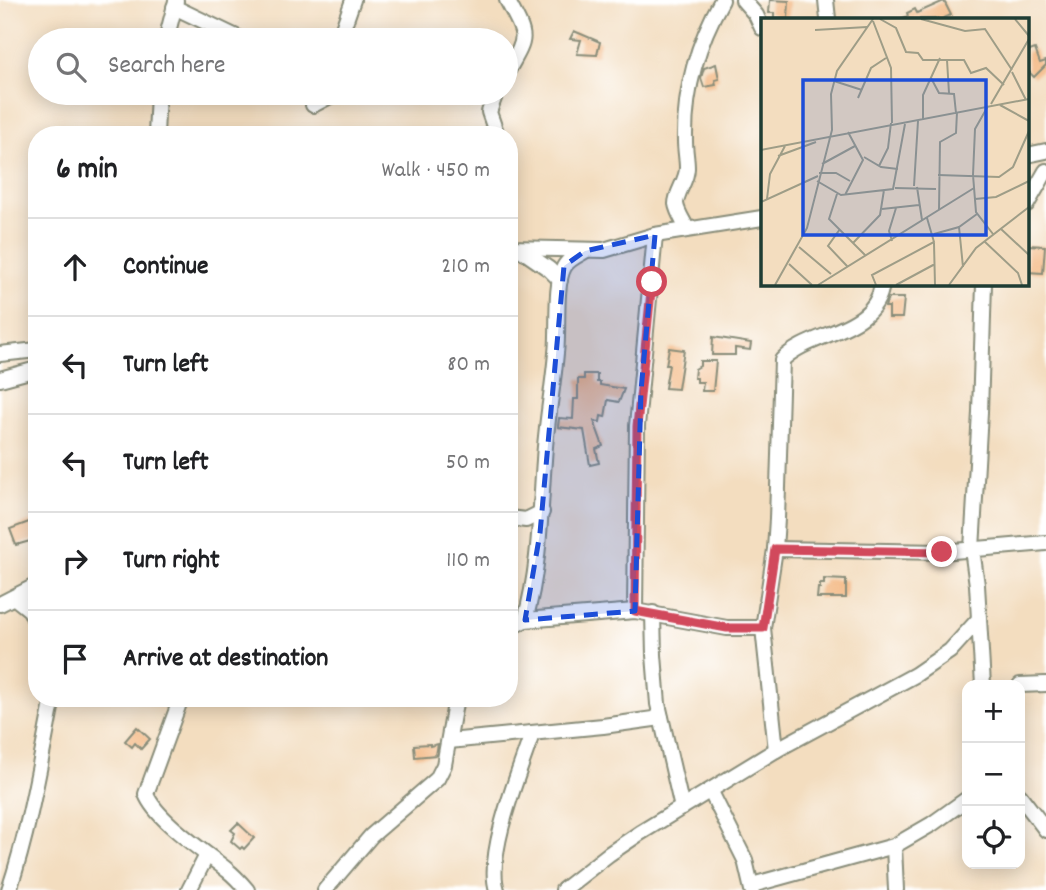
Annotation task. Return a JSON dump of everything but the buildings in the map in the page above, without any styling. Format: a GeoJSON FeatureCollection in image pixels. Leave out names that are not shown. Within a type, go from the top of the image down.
{"type":"FeatureCollection","features":[{"type":"Feature","properties":{"kind":"street"},"geometry":{"type":"LineString","coordinates":[[344,28],[354,0]]}},
{"type":"Feature","properties":{"kind":"street"},"geometry":{"type":"LineString","coordinates":[[507,0],[522,29],[524,40],[518,51]]}},
{"type":"Feature","properties":{"kind":"street"},"geometry":{"type":"LineString","coordinates":[[687,229],[676,202],[685,182],[687,168],[687,88],[706,31],[722,0]]}},
{"type":"Feature","properties":{"kind":"street"},"geometry":{"type":"LineString","coordinates":[[743,0],[761,26]]}},
{"type":"Feature","properties":{"kind":"street"},"geometry":{"type":"LineString","coordinates":[[826,0],[828,18]]}},
{"type":"Feature","properties":{"kind":"street"},"geometry":{"type":"LineString","coordinates":[[169,28],[175,3],[221,28]]}},
{"type":"Feature","properties":{"kind":"street"},"geometry":{"type":"LineString","coordinates":[[156,126],[157,105]]}},
{"type":"Feature","properties":{"kind":"street"},"geometry":{"type":"LineString","coordinates":[[492,105],[489,112],[494,126]]}},
{"type":"Feature","properties":{"kind":"street"},"geometry":{"type":"LineString","coordinates":[[1028,155],[1046,151]]}},
{"type":"Feature","properties":{"kind":"street"},"geometry":{"type":"LineString","coordinates":[[1028,202],[1046,172]]}},
{"type":"Feature","properties":{"kind":"street"},"geometry":{"type":"LineString","coordinates":[[518,247],[604,250],[655,235],[761,218]]}},
{"type":"Feature","properties":{"kind":"street"},"geometry":{"type":"LineString","coordinates":[[635,611],[636,440],[655,235]]}},
{"type":"Feature","properties":{"kind":"street"},"geometry":{"type":"LineString","coordinates":[[518,251],[549,269],[560,280]]}},
{"type":"Feature","properties":{"kind":"street"},"geometry":{"type":"LineString","coordinates":[[525,620],[540,533],[545,447],[557,351],[560,280],[564,266],[585,251]]}},
{"type":"Feature","properties":{"kind":"street"},"geometry":{"type":"LineString","coordinates":[[776,750],[763,628],[775,549],[782,360],[791,350],[843,329],[865,314],[876,303],[882,285]]}},
{"type":"Feature","properties":{"kind":"street"},"geometry":{"type":"LineString","coordinates":[[983,680],[972,549],[981,412],[984,285]]}},
{"type":"Feature","properties":{"kind":"street"},"geometry":{"type":"LineString","coordinates":[[0,354],[28,351]]}},
{"type":"Feature","properties":{"kind":"street"},"geometry":{"type":"LineString","coordinates":[[0,379],[28,371]]}},
{"type":"Feature","properties":{"kind":"street"},"geometry":{"type":"LineString","coordinates":[[518,519],[526,520],[542,512]]}},
{"type":"Feature","properties":{"kind":"street"},"geometry":{"type":"LineString","coordinates":[[526,520],[540,533]]}},
{"type":"Feature","properties":{"kind":"street"},"geometry":{"type":"LineString","coordinates":[[775,549],[942,552],[1046,543]]}},
{"type":"Feature","properties":{"kind":"street"},"geometry":{"type":"LineString","coordinates":[[0,604],[28,590]]}},
{"type":"Feature","properties":{"kind":"street"},"geometry":{"type":"LineString","coordinates":[[15,598],[28,608]]}},
{"type":"Feature","properties":{"kind":"street"},"geometry":{"type":"LineString","coordinates":[[518,624],[525,620],[635,611],[716,626],[763,628]]}},
{"type":"Feature","properties":{"kind":"street"},"geometry":{"type":"LineString","coordinates":[[653,613],[653,655],[661,718],[682,808]]}},
{"type":"Feature","properties":{"kind":"street"},"geometry":{"type":"LineString","coordinates":[[563,890],[609,854],[776,750],[915,675],[950,651],[979,619]]}},
{"type":"Feature","properties":{"kind":"street"},"geometry":{"type":"LineString","coordinates":[[1025,685],[1046,684]]}},
{"type":"Feature","properties":{"kind":"street"},"geometry":{"type":"LineString","coordinates":[[9,890],[31,814],[51,707]]}},
{"type":"Feature","properties":{"kind":"street"},"geometry":{"type":"LineString","coordinates":[[178,707],[146,794],[154,807],[230,872],[247,890]]}},
{"type":"Feature","properties":{"kind":"street"},"geometry":{"type":"LineString","coordinates":[[326,890],[371,836],[437,779],[444,765],[455,707]]}},
{"type":"Feature","properties":{"kind":"street"},"geometry":{"type":"LineString","coordinates":[[449,741],[661,718]]}},
{"type":"Feature","properties":{"kind":"street"},"geometry":{"type":"LineString","coordinates":[[497,890],[494,881],[496,856],[509,802],[532,734]]}},
{"type":"Feature","properties":{"kind":"street"},"geometry":{"type":"LineString","coordinates":[[711,792],[745,860],[752,887],[894,846],[962,803]]}},
{"type":"Feature","properties":{"kind":"street"},"geometry":{"type":"LineString","coordinates":[[1025,803],[1046,830]]}},
{"type":"Feature","properties":{"kind":"street"},"geometry":{"type":"LineString","coordinates":[[894,846],[896,890]]}},
{"type":"Feature","properties":{"kind":"street"},"geometry":{"type":"LineString","coordinates":[[189,890],[207,855]]}},
{"type":"Feature","properties":{"kind":"highlighted area"},"geometry":{"type":"Polygon","coordinates":[[[655,235],[641,391],[635,611],[525,620],[540,533],[564,266],[585,251],[655,235]]]}},
{"type":"Feature","properties":{"kind":"route"},"geometry":{"type":"LineString","coordinates":[[652,282],[637,426],[635,611],[727,628],[763,628],[775,549],[942,552]]}}]}
